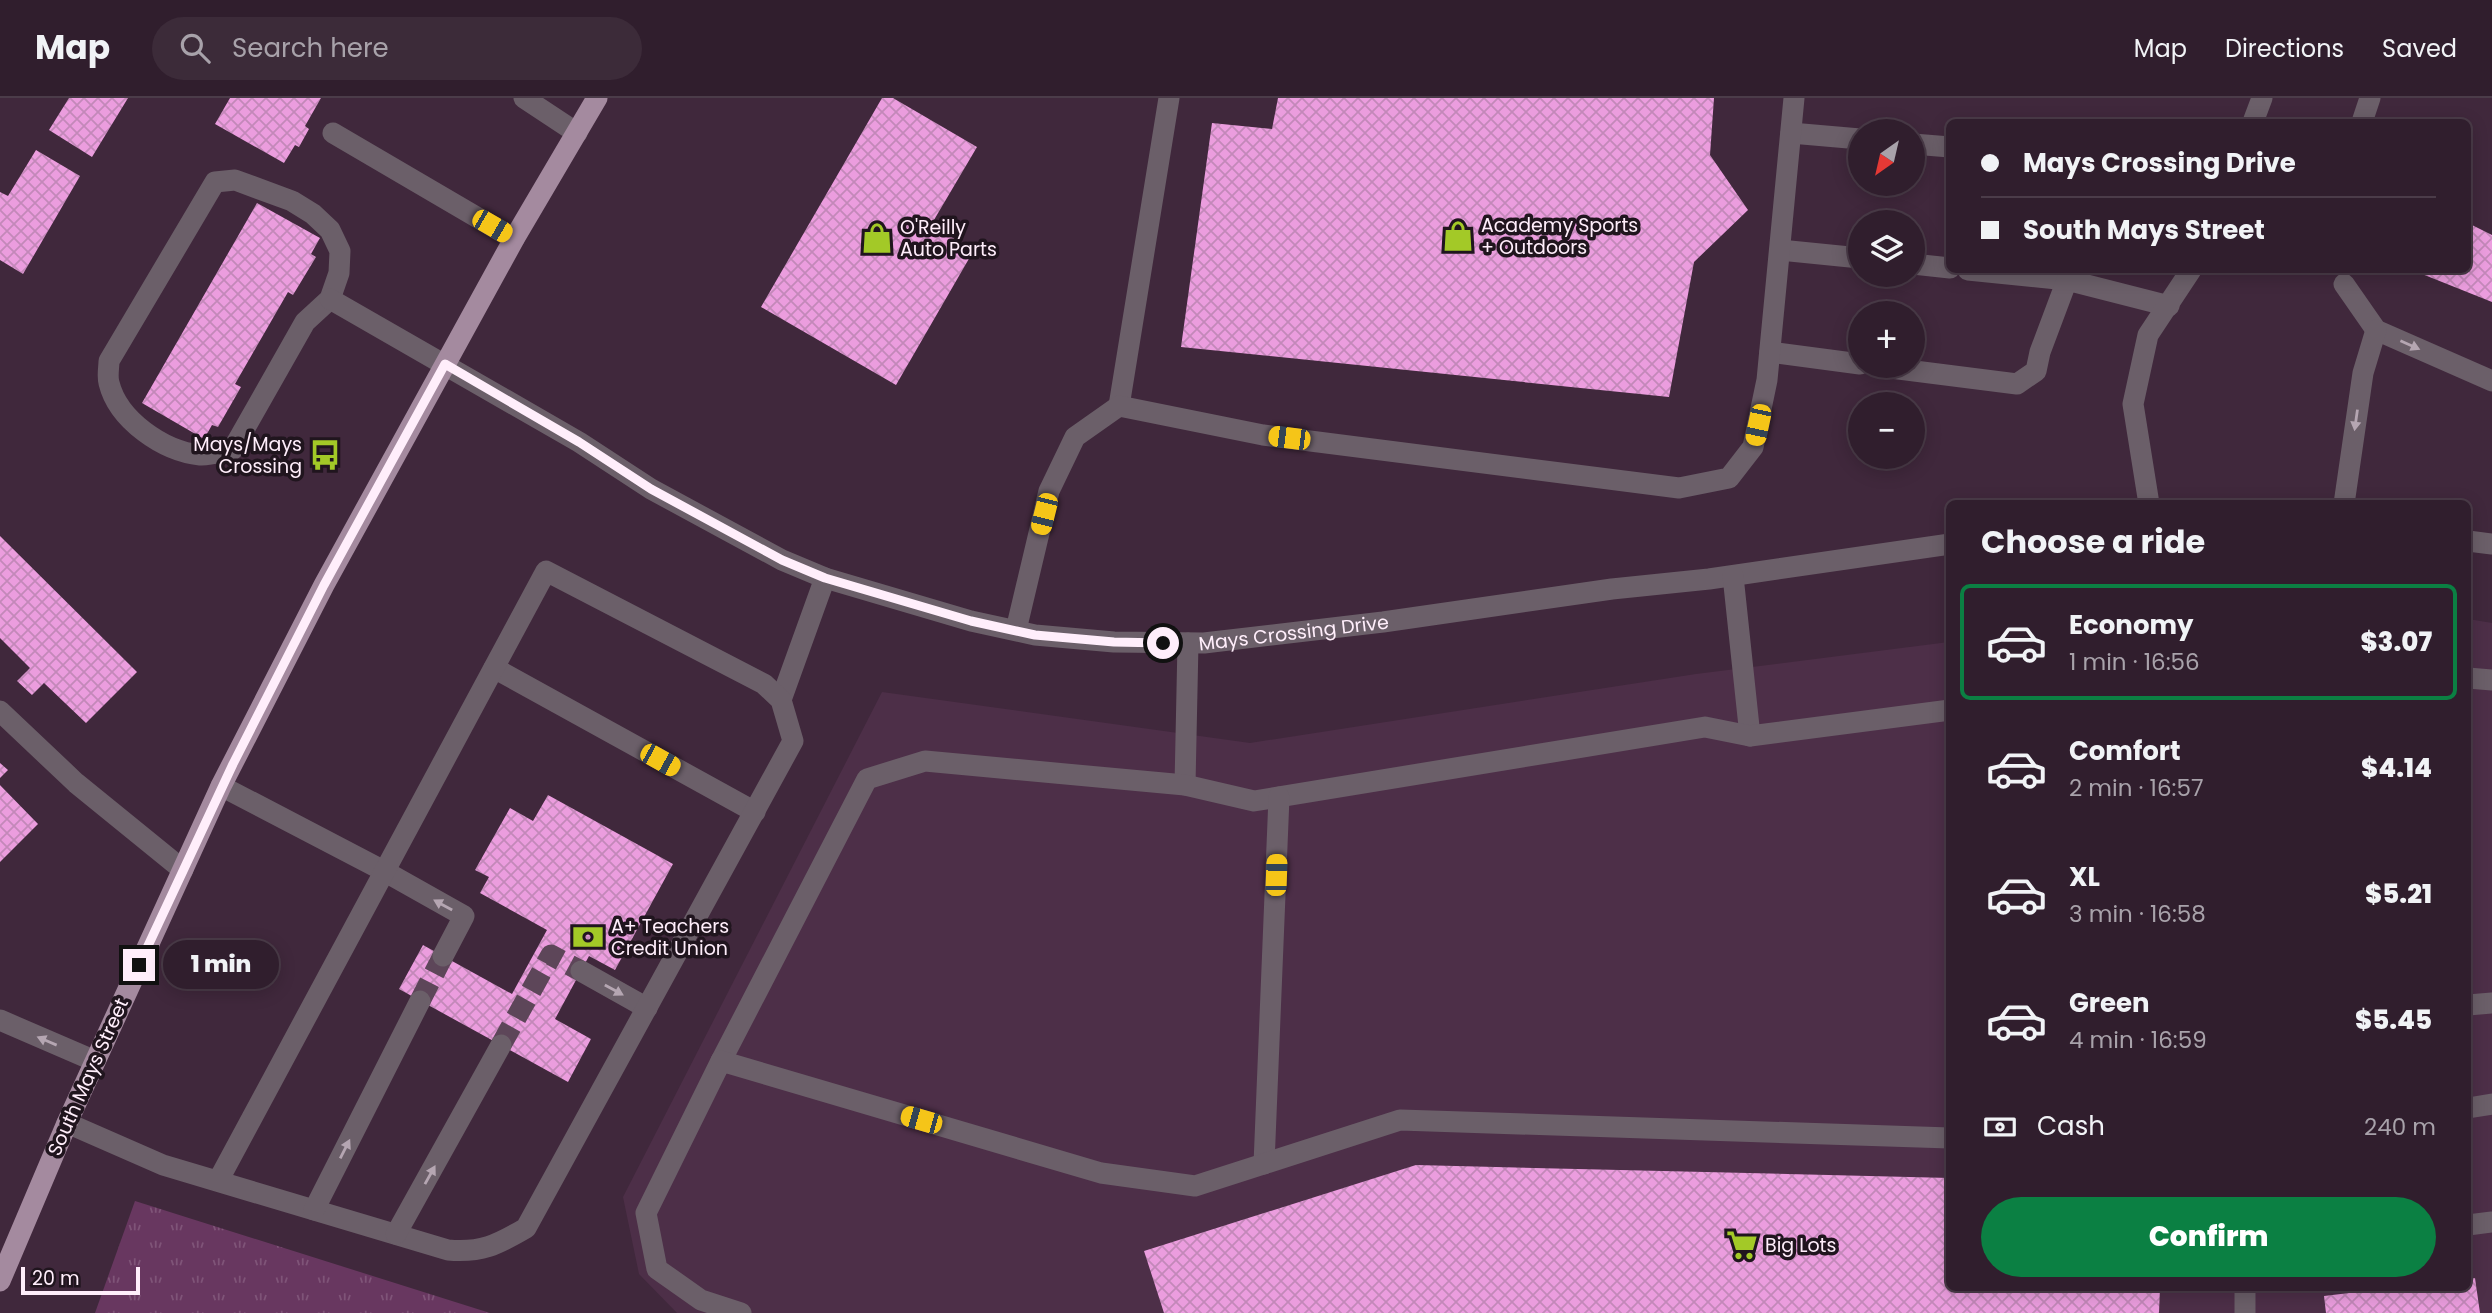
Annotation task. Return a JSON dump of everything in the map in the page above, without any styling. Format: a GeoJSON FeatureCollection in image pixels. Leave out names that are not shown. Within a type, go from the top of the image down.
{"type":"FeatureCollection","features":[{"type":"Feature","properties":{"kind":"main road","name":"South Mays Street"},"geometry":{"type":"LineString","coordinates":[[0,1282],[94,1061],[221,786],[324,585],[514,239],[597,98]]}},
{"type":"Feature","properties":{"kind":"street"},"geometry":{"type":"LineString","coordinates":[[524,98],[577,133]]}},
{"type":"Feature","properties":{"kind":"street"},"geometry":{"type":"LineString","coordinates":[[1016,630],[1049,491],[1075,437],[1119,406],[1169,98]]}},
{"type":"Feature","properties":{"kind":"street"},"geometry":{"type":"LineString","coordinates":[[1119,406],[1263,435],[1679,488],[1728,478],[1753,447],[1767,380],[1794,98]]}},
{"type":"Feature","properties":{"kind":"street"},"geometry":{"type":"LineString","coordinates":[[2254,119],[2262,98]]}},
{"type":"Feature","properties":{"kind":"street"},"geometry":{"type":"LineString","coordinates":[[2363,119],[2370,98]]}},
{"type":"Feature","properties":{"kind":"street"},"geometry":{"type":"LineString","coordinates":[[333,133],[514,239]]}},
{"type":"Feature","properties":{"kind":"street"},"geometry":{"type":"LineString","coordinates":[[1791,133],[1848,138]]}},
{"type":"Feature","properties":{"kind":"street"},"geometry":{"type":"LineString","coordinates":[[1925,145],[1946,147]]}},
{"type":"Feature","properties":{"kind":"street"},"geometry":{"type":"LineString","coordinates":[[235,180],[268,190],[303,207],[330,230],[340,251],[339,273],[330,299],[305,322],[233,449],[203,455],[178,451],[156,441],[136,425],[118,402],[108,382],[109,360],[215,182],[235,180]]}},
{"type":"Feature","properties":{"kind":"street"},"geometry":{"type":"LineString","coordinates":[[1780,250],[1848,257]]}},
{"type":"Feature","properties":{"kind":"street"},"geometry":{"type":"LineString","coordinates":[[1925,265],[1946,268]]}},
{"type":"Feature","properties":{"kind":"street"},"geometry":{"type":"LineString","coordinates":[[1998,273],[2067,280],[2169,306]]}},
{"type":"Feature","properties":{"kind":"street"},"geometry":{"type":"LineString","coordinates":[[2148,500],[2133,404],[2148,335],[2189,273]]}},
{"type":"Feature","properties":{"kind":"street"},"geometry":{"type":"LineString","coordinates":[[1925,372],[2017,384],[2036,371],[2040,352],[2067,280]]}},
{"type":"Feature","properties":{"kind":"street"},"geometry":{"type":"LineString","coordinates":[[2344,284],[2376,330],[2492,381]]}},
{"type":"Feature","properties":{"kind":"street","name":"Mays Crossing Drive"},"geometry":{"type":"LineString","coordinates":[[330,299],[579,442],[651,489],[782,560],[825,578],[971,621],[1035,635],[1114,642],[1204,643],[1369,624],[1612,589],[1733,576],[1946,545]]}},
{"type":"Feature","properties":{"kind":"street"},"geometry":{"type":"LineString","coordinates":[[2345,500],[2363,373],[2376,330]]}},
{"type":"Feature","properties":{"kind":"street"},"geometry":{"type":"LineString","coordinates":[[1770,352],[1848,362]]}},
{"type":"Feature","properties":{"kind":"street"},"geometry":{"type":"LineString","coordinates":[[2471,541],[2492,544]]}},
{"type":"Feature","properties":{"kind":"street"},"geometry":{"type":"LineString","coordinates":[[67,1123],[163,1165],[447,1250],[470,1252],[498,1244],[526,1228],[793,741],[780,700],[764,684],[546,571],[218,1181]]}},
{"type":"Feature","properties":{"kind":"street"},"geometry":{"type":"LineString","coordinates":[[1733,576],[1750,736]]}},
{"type":"Feature","properties":{"kind":"street"},"geometry":{"type":"LineString","coordinates":[[780,700],[825,578]]}},
{"type":"Feature","properties":{"kind":"street"},"geometry":{"type":"LineString","coordinates":[[1185,785],[1188,643]]}},
{"type":"Feature","properties":{"kind":"street"},"geometry":{"type":"LineString","coordinates":[[494,668],[755,812]]}},
{"type":"Feature","properties":{"kind":"street"},"geometry":{"type":"LineString","coordinates":[[2471,678],[2492,680]]}},
{"type":"Feature","properties":{"kind":"street"},"geometry":{"type":"LineString","coordinates":[[0,711],[76,783],[183,870]]}},
{"type":"Feature","properties":{"kind":"street"},"geometry":{"type":"LineString","coordinates":[[741,1313],[701,1300],[657,1269],[646,1213],[721,1061],[867,779],[925,761],[1185,785],[1254,801],[1705,727],[1750,736],[1946,711]]}},
{"type":"Feature","properties":{"kind":"street"},"geometry":{"type":"LineString","coordinates":[[221,786],[464,916],[443,956]]}},
{"type":"Feature","properties":{"kind":"street"},"geometry":{"type":"LineString","coordinates":[[1264,1164],[1279,797]]}},
{"type":"Feature","properties":{"kind":"street"},"geometry":{"type":"LineString","coordinates":[[581,971],[647,1008]]}},
{"type":"Feature","properties":{"kind":"street"},"geometry":{"type":"LineString","coordinates":[[314,1210],[420,1001]]}},
{"type":"Feature","properties":{"kind":"street"},"geometry":{"type":"LineString","coordinates":[[2471,1005],[2492,1003]]}},
{"type":"Feature","properties":{"kind":"street"},"geometry":{"type":"LineString","coordinates":[[0,1020],[94,1061]]}},
{"type":"Feature","properties":{"kind":"street"},"geometry":{"type":"LineString","coordinates":[[396,1234],[501,1045]]}},
{"type":"Feature","properties":{"kind":"street"},"geometry":{"type":"LineString","coordinates":[[721,1061],[1101,1173],[1195,1186],[1400,1120],[1946,1138]]}},
{"type":"Feature","properties":{"kind":"street"},"geometry":{"type":"LineString","coordinates":[[2471,1108],[2492,1104]]}},
{"type":"Feature","properties":{"kind":"street"},"geometry":{"type":"LineString","coordinates":[[2471,1225],[2492,1223]]}},
{"type":"Feature","properties":{"kind":"street"},"geometry":{"type":"LineString","coordinates":[[2245,1291],[2245,1313]]}},
{"type":"Feature","properties":{"kind":"shaded area"},"geometry":{"type":"Polygon","coordinates":[[[2471,620],[2492,623],[2492,1313],[677,1313],[639,1274],[623,1197],[882,692],[1250,743],[1696,674],[1946,642],[1946,1291],[2471,1291],[2471,620]]]}},
{"type":"Feature","properties":{"kind":"green space"},"geometry":{"type":"Polygon","coordinates":[[[135,1201],[490,1313],[95,1313],[135,1201]]]}},
{"type":"Feature","properties":{"kind":"building"},"geometry":{"type":"Polygon","coordinates":[[[69,98],[128,98],[92,157],[49,130],[69,98]]]}},
{"type":"Feature","properties":{"kind":"building"},"geometry":{"type":"Polygon","coordinates":[[[230,98],[321,98],[305,126],[309,129],[299,147],[295,145],[284,163],[215,124],[230,98]]]}},
{"type":"Feature","properties":{"kind":"building","name":"O'Reilly Auto Parts"},"geometry":{"type":"Polygon","coordinates":[[[882,98],[893,98],[977,147],[931,225],[974,250],[896,385],[761,307],[882,98]]]}},
{"type":"Feature","properties":{"kind":"building","name":"Academy Sports + Outdoors"},"geometry":{"type":"Polygon","coordinates":[[[1278,98],[1714,98],[1710,155],[1748,210],[1694,262],[1669,397],[1181,347],[1212,123],[1272,129],[1278,98]]]}},
{"type":"Feature","properties":{"kind":"building"},"geometry":{"type":"Polygon","coordinates":[[[36,150],[80,176],[23,274],[0,260],[0,192],[8,196],[36,150]]]}},
{"type":"Feature","properties":{"kind":"building"},"geometry":{"type":"Polygon","coordinates":[[[257,203],[320,238],[311,254],[316,257],[293,295],[288,292],[235,384],[241,387],[218,427],[212,425],[204,439],[142,403],[257,203]]]}},
{"type":"Feature","properties":{"kind":"building"},"geometry":{"type":"Polygon","coordinates":[[[2471,224],[2492,235],[2492,302],[2420,273],[2471,273],[2471,224]]]}},
{"type":"Feature","properties":{"kind":"building"},"geometry":{"type":"Polygon","coordinates":[[[0,536],[137,672],[86,723],[44,683],[32,695],[17,681],[30,668],[0,638],[0,536]]]}},
{"type":"Feature","properties":{"kind":"building"},"geometry":{"type":"Polygon","coordinates":[[[0,763],[8,770],[0,778],[0,763]]]}},
{"type":"Feature","properties":{"kind":"building"},"geometry":{"type":"Polygon","coordinates":[[[0,785],[38,824],[0,862],[0,785]]]}},
{"type":"Feature","properties":{"kind":"building","name":"A+ Teachers Credit Union"},"geometry":{"type":"Polygon","coordinates":[[[548,795],[673,864],[615,970],[589,956],[555,1019],[591,1039],[568,1082],[399,989],[423,945],[512,994],[547,930],[480,893],[489,877],[475,870],[510,808],[533,821],[548,795]]]}},
{"type":"Feature","properties":{"kind":"building"},"geometry":{"type":"Polygon","coordinates":[[[1416,1165],[1946,1178],[1946,1291],[2160,1291],[2159,1313],[1164,1313],[1144,1251],[1416,1165]]]}},
{"type":"Feature","properties":{"kind":"building"},"geometry":{"type":"Polygon","coordinates":[[[2475,1278],[2480,1313],[2326,1313],[2324,1296],[2366,1291],[2471,1291],[2471,1279],[2475,1278]]]}},
{"type":"Feature","properties":{"kind":"tunnel"},"geometry":{"type":"LineString","coordinates":[[501,1045],[551,955],[581,971]]}},
{"type":"Feature","properties":{"kind":"tunnel"},"geometry":{"type":"LineString","coordinates":[[420,1001],[443,956]]}},
{"type":"Feature","properties":{"kind":"place","name":"Academy Sports + Outdoors"},"geometry":{"type":"Point","coordinates":[1458,236]}},
{"type":"Feature","properties":{"kind":"place","name":"O'Reilly Auto Parts"},"geometry":{"type":"Point","coordinates":[877,238]}},
{"type":"Feature","properties":{"kind":"place","name":"Mays/Mays Crossing"},"geometry":{"type":"Point","coordinates":[325,455]}},
{"type":"Feature","properties":{"kind":"place","name":"A+ Teachers Credit Union"},"geometry":{"type":"Point","coordinates":[588,937]}},
{"type":"Feature","properties":{"kind":"place","name":"Big Lots"},"geometry":{"type":"Point","coordinates":[1742,1245]}},
{"type":"Feature","properties":{"kind":"route"},"geometry":{"type":"LineString","coordinates":[[139,965],[221,786],[324,585],[445,364],[579,442],[651,489],[782,560],[825,578],[971,621],[1035,635],[1163,643]]}}]}
